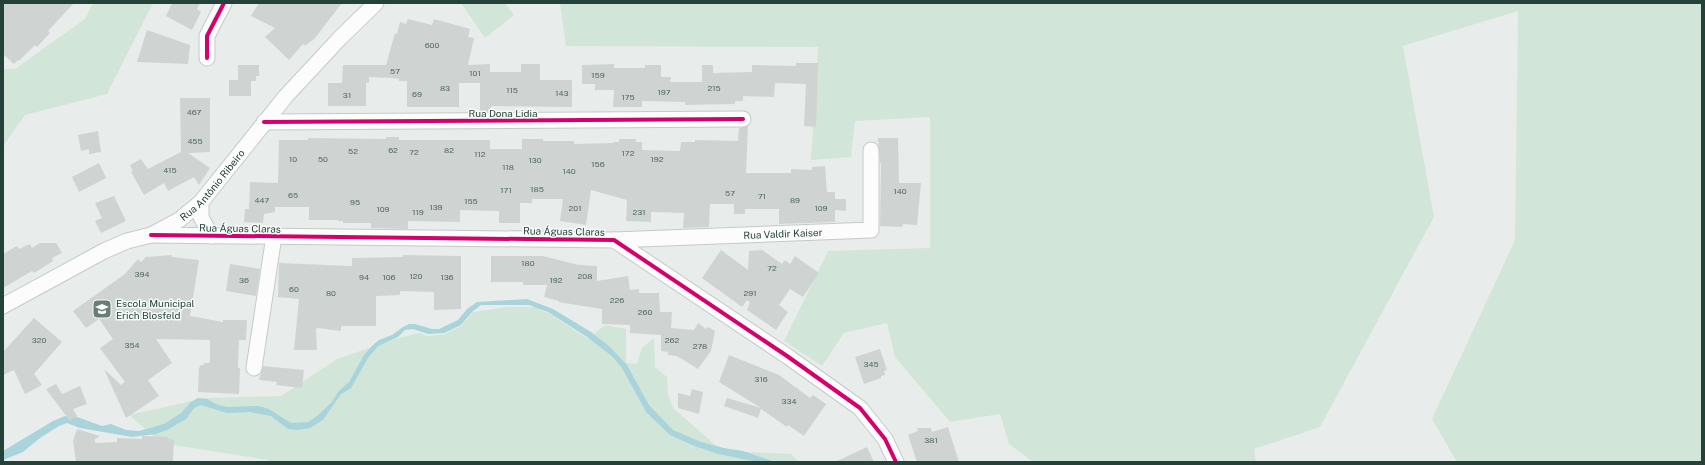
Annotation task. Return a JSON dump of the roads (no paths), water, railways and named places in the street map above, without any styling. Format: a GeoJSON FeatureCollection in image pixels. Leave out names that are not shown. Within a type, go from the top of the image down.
{"type":"FeatureCollection","features":[{"type":"Feature","properties":{"kind":"street"},"geometry":{"type":"LineString","coordinates":[[207,58],[207,36],[224,3]]}},
{"type":"Feature","properties":{"kind":"street","name":"Rua Antônio Ribeiro"},"geometry":{"type":"LineString","coordinates":[[3,306],[104,251],[127,241],[151,235],[179,220],[201,202],[264,122],[340,38],[376,3]]}},
{"type":"Feature","properties":{"kind":"street","name":"Rua Dona Lidia"},"geometry":{"type":"LineString","coordinates":[[264,122],[743,119]]}},
{"type":"Feature","properties":{"kind":"street","name":"Rua Valdir Kaiser"},"geometry":{"type":"LineString","coordinates":[[614,240],[871,230],[871,150]]}},
{"type":"Feature","properties":{"kind":"street"},"geometry":{"type":"LineString","coordinates":[[201,202],[200,217],[211,236]]}},
{"type":"Feature","properties":{"kind":"street","name":"Rua Águas Claras"},"geometry":{"type":"LineString","coordinates":[[151,235],[614,240],[787,356],[860,408],[885,439],[896,462]]}},
{"type":"Feature","properties":{"kind":"street"},"geometry":{"type":"LineString","coordinates":[[254,368],[274,236]]}},
{"type":"Feature","properties":{"kind":"water"},"geometry":{"type":"Polygon","coordinates":[[[527,299],[553,309],[591,332],[609,346],[627,365],[649,405],[673,430],[701,442],[743,451],[775,462],[758,462],[718,454],[692,445],[670,435],[646,412],[622,368],[613,357],[587,337],[548,312],[529,305],[481,305],[472,312],[461,325],[444,333],[428,334],[413,329],[405,330],[398,337],[378,346],[368,358],[351,388],[341,394],[323,420],[310,428],[298,430],[288,429],[271,416],[249,412],[227,413],[201,405],[194,408],[186,419],[167,430],[156,434],[132,437],[80,428],[67,423],[59,426],[40,438],[23,452],[3,460],[3,451],[53,421],[65,416],[77,417],[102,426],[111,424],[126,430],[139,431],[164,424],[181,413],[191,402],[198,398],[207,399],[218,405],[228,407],[258,406],[269,409],[291,423],[308,422],[331,403],[338,392],[349,382],[364,355],[379,340],[392,335],[409,324],[439,329],[458,320],[467,309],[477,302],[527,299]]]}},
{"type":"Feature","properties":{"kind":"place","name":"Escola Municipal Erich Blosfeld"},"geometry":{"type":"Point","coordinates":[102,309]}}]}
